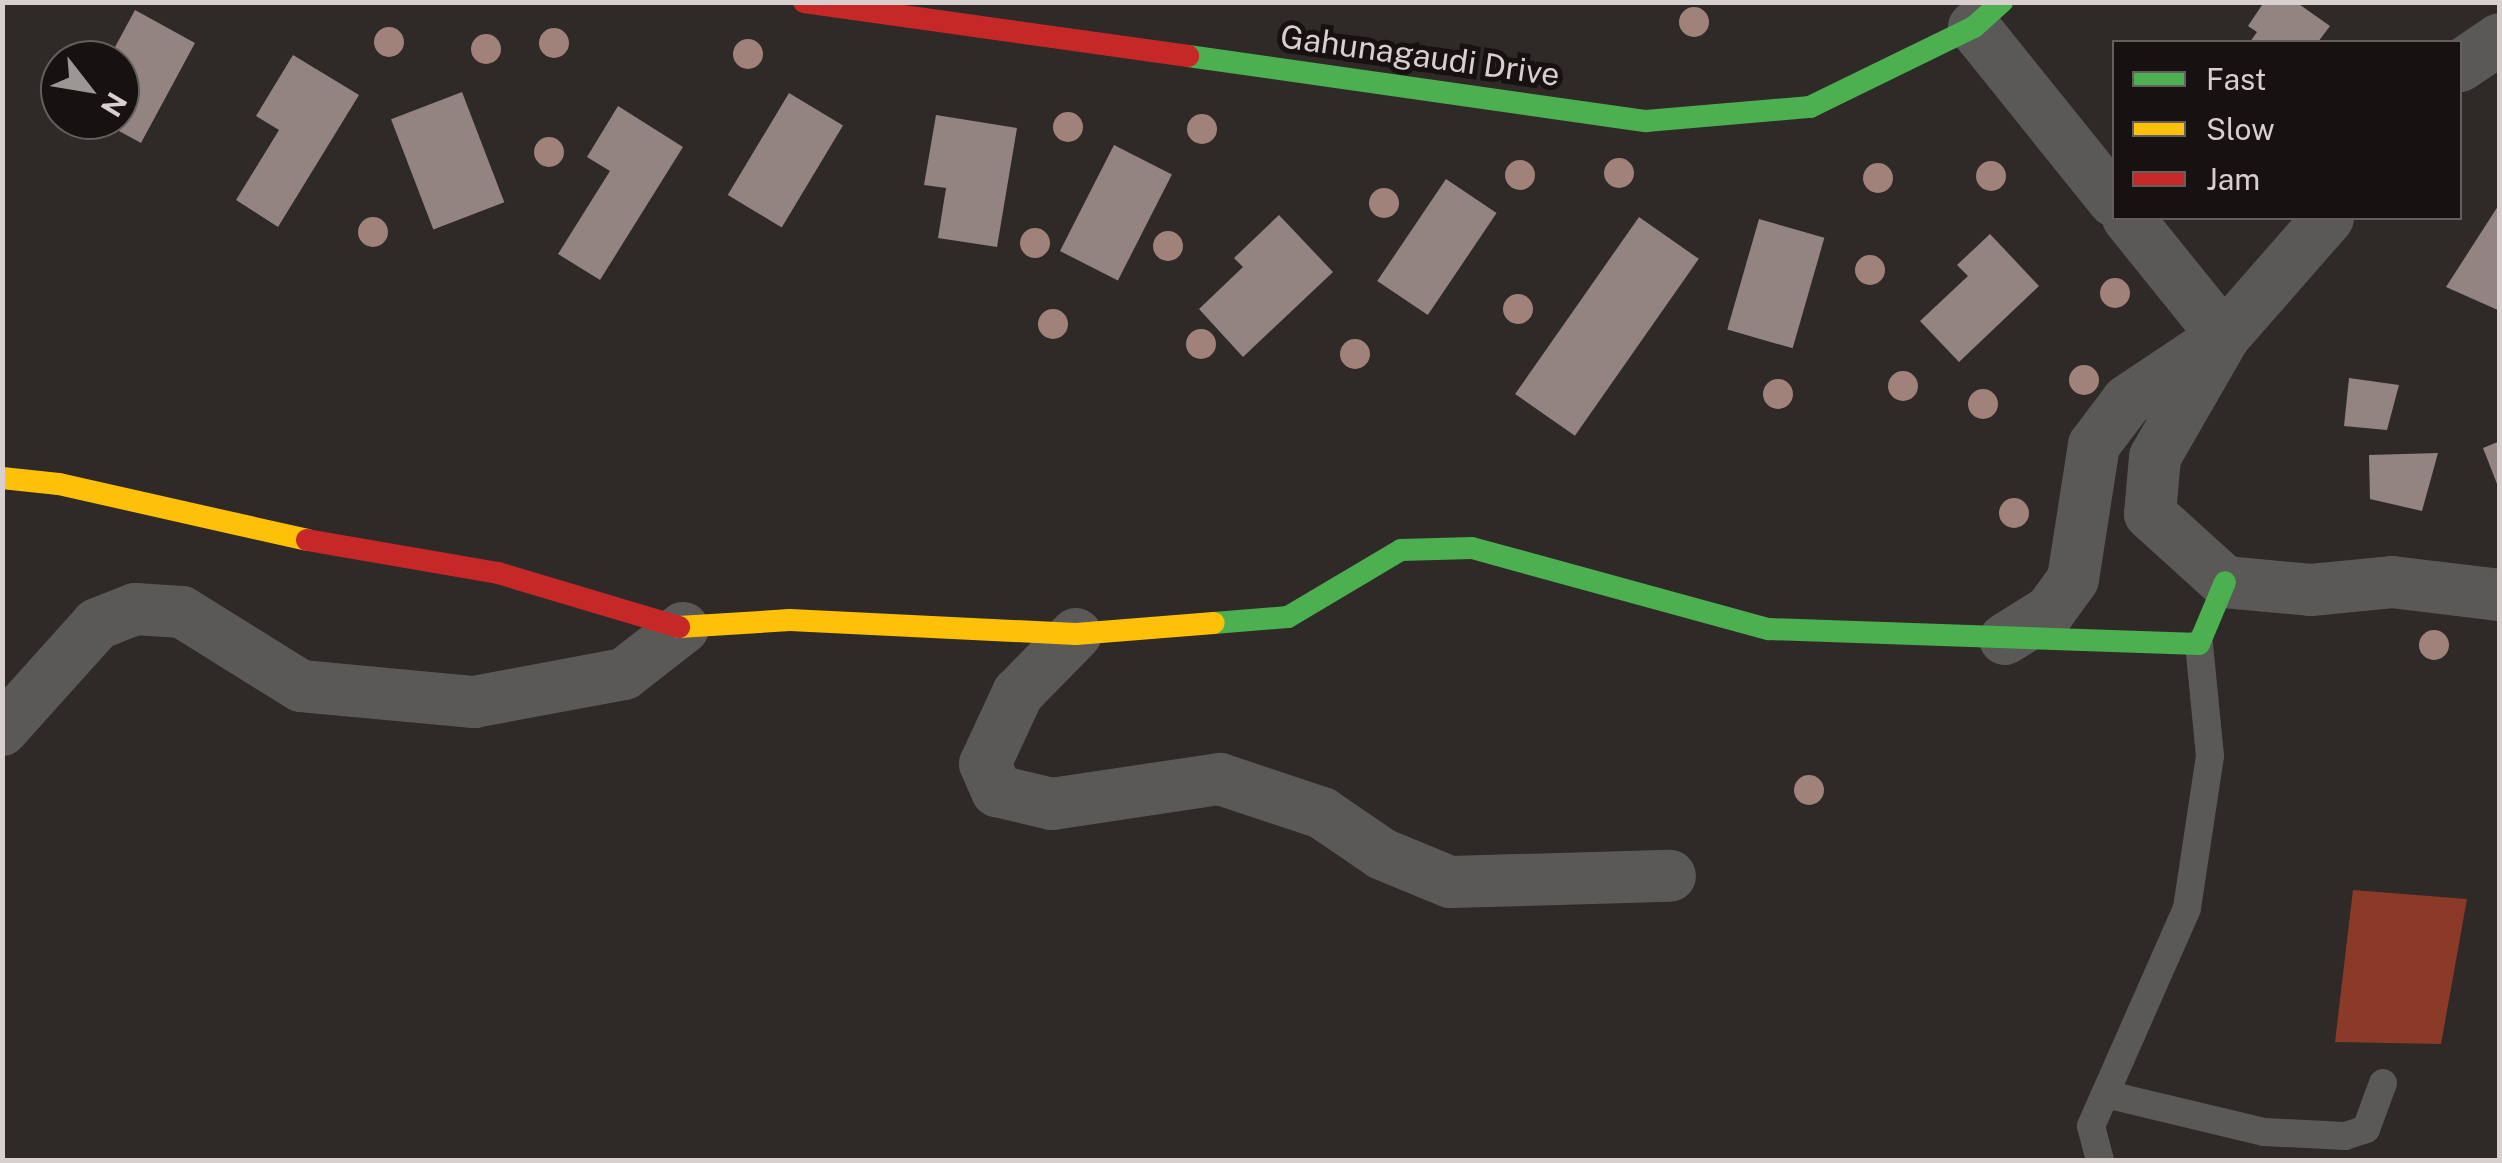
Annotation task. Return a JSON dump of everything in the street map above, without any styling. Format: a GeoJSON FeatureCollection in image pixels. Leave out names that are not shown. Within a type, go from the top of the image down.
{"type":"FeatureCollection","features":[{"type":"Feature","properties":{"kind":"street","name":"Gahunagaudi Drive"},"geometry":{"type":"LineString","coordinates":[[804,2],[1646,121],[1810,108],[1988,15]]}},
{"type":"Feature","properties":{"kind":"street"},"geometry":{"type":"LineString","coordinates":[[1988,15],[2112,198]]}},
{"type":"Feature","properties":{"kind":"street"},"geometry":{"type":"LineString","coordinates":[[2462,65],[2500,39]]}},
{"type":"Feature","properties":{"kind":"street"},"geometry":{"type":"LineString","coordinates":[[2130,220],[2224,336]]}},
{"type":"Feature","properties":{"kind":"street"},"geometry":{"type":"LineString","coordinates":[[2326,220],[2224,336],[2155,457],[2150,514],[2225,582],[2311,590],[2392,582],[2500,595]]}},
{"type":"Feature","properties":{"kind":"street"},"geometry":{"type":"LineString","coordinates":[[2005,639],[2050,611],[2074,578],[2094,445],[2126,402],[2224,336]]}},
{"type":"Feature","properties":{"kind":"street"},"geometry":{"type":"LineString","coordinates":[[2,478],[59,484],[393,559],[498,573],[683,628],[790,620],[1076,634],[1288,617],[1400,550],[1472,548],[1769,629],[2199,644],[2225,582]]}},
{"type":"Feature","properties":{"kind":"street"},"geometry":{"type":"LineString","coordinates":[[2,730],[98,624],[135,609],[182,612],[301,686],[474,702],[624,674],[683,628]]}},
{"type":"Feature","properties":{"kind":"street"},"geometry":{"type":"LineString","coordinates":[[1076,634],[1018,693],[986,764],[997,792],[1052,804],[1220,779],[1322,813],[1382,854],[1450,882],[1670,876]]}},
{"type":"Feature","properties":{"kind":"lane"},"geometry":{"type":"LineString","coordinates":[[2100,1160],[2091,1126],[2187,908],[2210,756],[2199,644]]}},
{"type":"Feature","properties":{"kind":"lane"},"geometry":{"type":"LineString","coordinates":[[2105,1094],[2265,1132],[2344,1136],[2366,1129],[2383,1084]]}},
{"type":"Feature","properties":{"kind":"shaded area"},"geometry":{"type":"Polygon","coordinates":[[[2353,890],[2467,899],[2441,1044],[2335,1042],[2353,890]]]}},
{"type":"Feature","properties":{"kind":"building"},"geometry":{"type":"Polygon","coordinates":[[[2264,2],[2296,2],[2330,26],[2320,40],[2251,40],[2257,32],[2248,26],[2264,2]]]}},
{"type":"Feature","properties":{"kind":"building"},"geometry":{"type":"Polygon","coordinates":[[[135,10],[195,43],[141,143],[136,140],[140,140],[140,40],[119,40],[135,10]]]}},
{"type":"Feature","properties":{"kind":"building"},"geometry":{"type":"Polygon","coordinates":[[[293,55],[359,95],[278,227],[236,200],[279,130],[256,116],[293,55]]]}},
{"type":"Feature","properties":{"kind":"building"},"geometry":{"type":"Polygon","coordinates":[[[462,92],[504,202],[433,229],[391,119],[462,92]]]}},
{"type":"Feature","properties":{"kind":"building"},"geometry":{"type":"Polygon","coordinates":[[[789,93],[843,125],[782,227],[728,195],[789,93]]]}},
{"type":"Feature","properties":{"kind":"building"},"geometry":{"type":"Polygon","coordinates":[[[618,106],[683,147],[600,280],[558,254],[610,171],[587,157],[618,106]]]}},
{"type":"Feature","properties":{"kind":"building"},"geometry":{"type":"Polygon","coordinates":[[[936,115],[1017,128],[997,247],[938,238],[946,188],[924,185],[936,115]]]}},
{"type":"Feature","properties":{"kind":"building"},"geometry":{"type":"Polygon","coordinates":[[[1114,145],[1172,175],[1118,281],[1060,251],[1114,145]]]}},
{"type":"Feature","properties":{"kind":"building"},"geometry":{"type":"Polygon","coordinates":[[[1446,179],[1497,213],[1428,315],[1377,281],[1446,179]]]}},
{"type":"Feature","properties":{"kind":"building"},"geometry":{"type":"Polygon","coordinates":[[[2500,203],[2500,311],[2446,287],[2500,203]]]}},
{"type":"Feature","properties":{"kind":"building"},"geometry":{"type":"Polygon","coordinates":[[[1279,215],[1333,272],[1243,357],[1199,309],[1243,267],[1234,258],[1279,215]]]}},
{"type":"Feature","properties":{"kind":"building"},"geometry":{"type":"Polygon","coordinates":[[[1639,217],[1699,259],[1575,436],[1515,394],[1639,217]]]}},
{"type":"Feature","properties":{"kind":"building"},"geometry":{"type":"Polygon","coordinates":[[[1759,219],[1824,238],[1793,348],[1727,330],[1759,219]]]}},
{"type":"Feature","properties":{"kind":"building"},"geometry":{"type":"Polygon","coordinates":[[[1990,234],[2039,286],[1959,362],[1920,321],[1968,276],[1957,265],[1990,234]]]}},
{"type":"Feature","properties":{"kind":"building"},"geometry":{"type":"Polygon","coordinates":[[[2349,378],[2399,385],[2387,430],[2344,426],[2349,378]]]}},
{"type":"Feature","properties":{"kind":"building"},"geometry":{"type":"Polygon","coordinates":[[[2500,441],[2500,489],[2499,489],[2483,448],[2500,441]]]}},
{"type":"Feature","properties":{"kind":"building"},"geometry":{"type":"Polygon","coordinates":[[[2438,453],[2422,511],[2370,499],[2369,455],[2438,453]]]}},
{"type":"Feature","properties":{"kind":"traffic: fast"},"geometry":{"type":"LineString","coordinates":[[1188,56],[1646,121],[1810,107],[1974,27],[2002,2]]}},
{"type":"Feature","properties":{"kind":"traffic: fast"},"geometry":{"type":"LineString","coordinates":[[1214,623],[1288,617],[1401,550],[1472,548],[1769,629],[2199,644],[2225,582]]}},
{"type":"Feature","properties":{"kind":"traffic: slow"},"geometry":{"type":"LineString","coordinates":[[2,478],[59,484],[307,540]]}},
{"type":"Feature","properties":{"kind":"traffic: slow"},"geometry":{"type":"LineString","coordinates":[[679,627],[790,620],[1076,634],[1214,623]]}},
{"type":"Feature","properties":{"kind":"traffic: jam"},"geometry":{"type":"LineString","coordinates":[[804,2],[1188,56]]}},
{"type":"Feature","properties":{"kind":"traffic: jam"},"geometry":{"type":"LineString","coordinates":[[307,540],[498,573],[679,627]]}}]}
